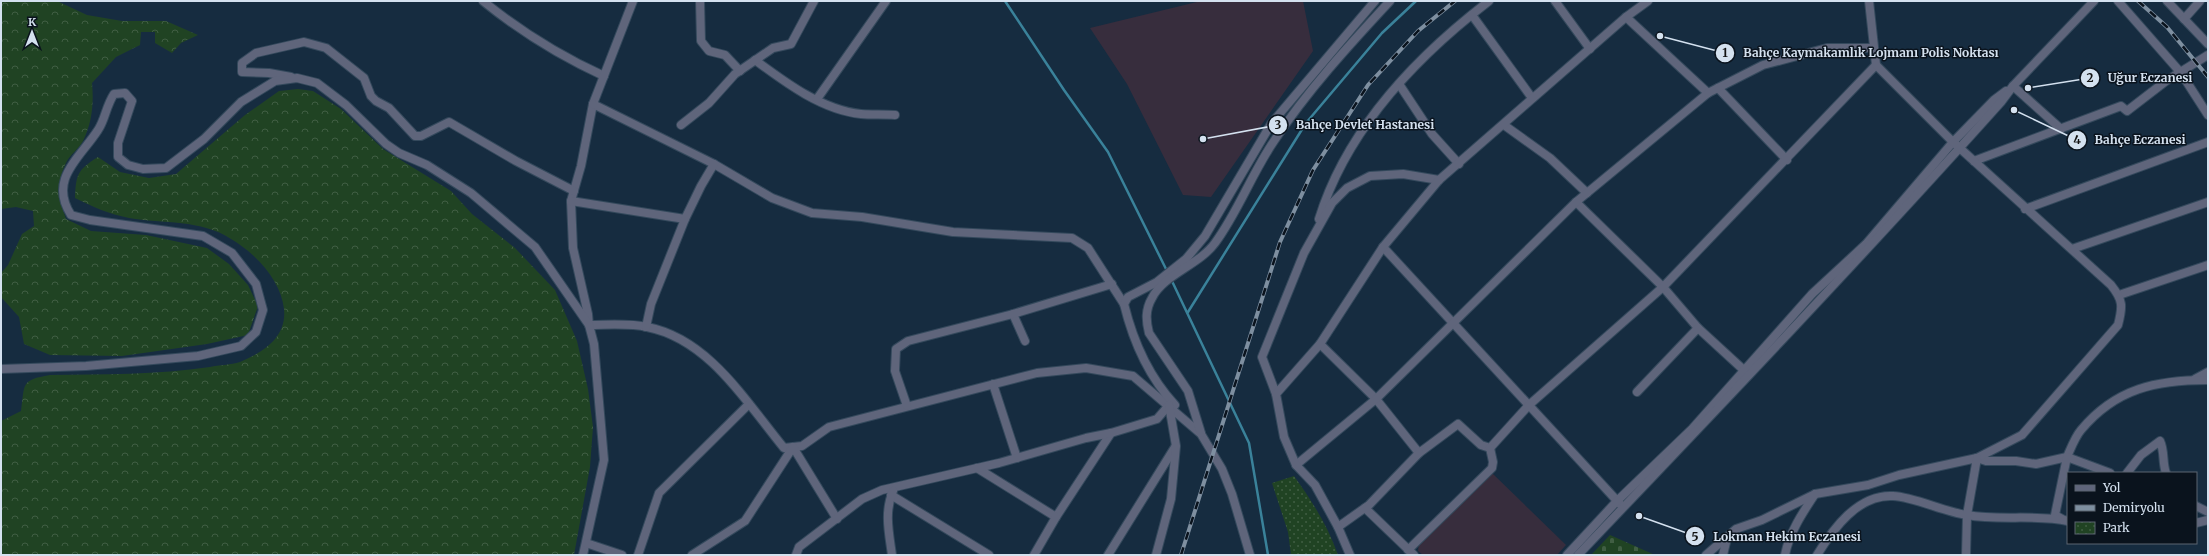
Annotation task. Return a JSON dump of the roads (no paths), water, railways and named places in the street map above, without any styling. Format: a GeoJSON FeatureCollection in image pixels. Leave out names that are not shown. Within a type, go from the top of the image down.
{"type":"FeatureCollection","features":[{"type":"Feature","properties":{"kind":"street"},"geometry":{"type":"LineString","coordinates":[[483,1],[532,37],[567,59],[604,76]]}},
{"type":"Feature","properties":{"kind":"street"},"geometry":{"type":"LineString","coordinates":[[583,555],[604,460],[594,344],[573,248],[571,200],[581,166],[593,104],[632,1]]}},
{"type":"Feature","properties":{"kind":"street"},"geometry":{"type":"LineString","coordinates":[[700,1],[701,41],[709,51],[725,55],[740,72]]}},
{"type":"Feature","properties":{"kind":"street"},"geometry":{"type":"LineString","coordinates":[[681,125],[709,103],[735,74],[774,48],[791,44],[814,1]]}},
{"type":"Feature","properties":{"kind":"street"},"geometry":{"type":"LineString","coordinates":[[818,99],[886,1]]}},
{"type":"Feature","properties":{"kind":"street"},"geometry":{"type":"LineString","coordinates":[[1201,434],[1188,391],[1149,333],[1146,322],[1146,312],[1160,283],[1186,259],[1205,236],[1271,124],[1375,1]]}},
{"type":"Feature","properties":{"kind":"street"},"geometry":{"type":"LineString","coordinates":[[1124,304],[1128,297],[1160,283],[1187,268],[1215,244],[1274,141],[1299,106],[1390,1]]}},
{"type":"Feature","properties":{"kind":"street"},"geometry":{"type":"LineString","coordinates":[[1315,232],[1337,171],[1357,137],[1398,84],[1450,31],[1490,1]]}},
{"type":"Feature","properties":{"kind":"street"},"geometry":{"type":"LineString","coordinates":[[1555,1],[1590,49]]}},
{"type":"Feature","properties":{"kind":"street"},"geometry":{"type":"LineString","coordinates":[[1276,394],[1320,344],[1383,247],[1439,180],[1504,125],[1532,98],[1626,17],[1648,1]]}},
{"type":"Feature","properties":{"kind":"street"},"geometry":{"type":"LineString","coordinates":[[1706,555],[1736,529],[1762,520],[1815,494],[1868,485],[1898,475],[1977,458],[2022,435],[2118,325],[2122,309],[2119,295],[2111,285],[2025,209],[1953,142],[1876,65],[1869,1]]}},
{"type":"Feature","properties":{"kind":"street"},"geometry":{"type":"LineString","coordinates":[[1578,555],[1820,301],[1960,148],[2013,86],[2094,1]]}},
{"type":"Feature","properties":{"kind":"street"},"geometry":{"type":"LineString","coordinates":[[2118,1],[2181,73],[2208,115]]}},
{"type":"Feature","properties":{"kind":"street"},"geometry":{"type":"LineString","coordinates":[[2166,1],[2208,44]]}},
{"type":"Feature","properties":{"kind":"street"},"geometry":{"type":"LineString","coordinates":[[2184,19],[2200,1]]}},
{"type":"Feature","properties":{"kind":"street"},"geometry":{"type":"LineString","coordinates":[[1472,15],[1532,98]]}},
{"type":"Feature","properties":{"kind":"street"},"geometry":{"type":"LineString","coordinates":[[1626,17],[1708,93]]}},
{"type":"Feature","properties":{"kind":"street"},"geometry":{"type":"LineString","coordinates":[[574,191],[516,161],[449,122],[421,136],[414,136],[389,108],[376,102],[371,96],[364,78],[326,48],[304,42],[256,53],[242,63],[242,72],[269,73],[317,83],[340,100],[386,144],[399,153],[427,165],[471,193],[535,247],[589,325]]}},
{"type":"Feature","properties":{"kind":"street"},"geometry":{"type":"LineString","coordinates":[[1296,466],[1376,399],[1453,321],[1576,202],[1708,93],[1763,65],[1827,48],[1873,48]]}},
{"type":"Feature","properties":{"kind":"street"},"geometry":{"type":"LineString","coordinates":[[1974,161],[2121,106],[2127,111],[2166,81],[2208,55]]}},
{"type":"Feature","properties":{"kind":"street"},"geometry":{"type":"LineString","coordinates":[[755,60],[787,83],[844,111],[861,114],[895,115]]}},
{"type":"Feature","properties":{"kind":"street"},"geometry":{"type":"LineString","coordinates":[[1490,448],[1529,405],[1663,288],[1787,160],[1876,65]]}},
{"type":"Feature","properties":{"kind":"street"},"geometry":{"type":"LineString","coordinates":[[1,369],[86,366],[198,356],[241,346],[256,332],[263,310],[256,284],[232,253],[203,236],[90,220],[71,215],[64,203],[65,175],[74,160],[99,129],[107,105],[114,94],[125,93],[132,101],[118,143],[118,157],[128,165],[136,167],[166,168],[204,139],[241,102],[275,81],[297,78]]}},
{"type":"Feature","properties":{"kind":"street"},"geometry":{"type":"LineString","coordinates":[[1398,84],[1432,134],[1459,164]]}},
{"type":"Feature","properties":{"kind":"street"},"geometry":{"type":"LineString","coordinates":[[2013,86],[2061,129]]}},
{"type":"Feature","properties":{"kind":"street"},"geometry":{"type":"LineString","coordinates":[[1567,555],[1617,501],[1692,429],[1812,294],[1866,244],[1953,142],[1994,100],[2013,86]]}},
{"type":"Feature","properties":{"kind":"street"},"geometry":{"type":"LineString","coordinates":[[1718,88],[1787,160]]}},
{"type":"Feature","properties":{"kind":"street"},"geometry":{"type":"LineString","coordinates":[[593,104],[714,164],[772,198],[812,213],[862,216],[953,232],[1072,238],[1088,248],[1124,304],[1137,345],[1162,391],[1201,434],[1222,469],[1232,494],[1250,555]]}},
{"type":"Feature","properties":{"kind":"street"},"geometry":{"type":"LineString","coordinates":[[1504,125],[1550,158],[1587,193]]}},
{"type":"Feature","properties":{"kind":"street"},"geometry":{"type":"LineString","coordinates":[[2025,209],[2208,142]]}},
{"type":"Feature","properties":{"kind":"street"},"geometry":{"type":"LineString","coordinates":[[646,327],[651,304],[685,220],[701,186],[714,164]]}},
{"type":"Feature","properties":{"kind":"street"},"geometry":{"type":"LineString","coordinates":[[1350,555],[1338,527],[1315,485],[1296,466],[1284,437],[1276,394],[1262,357],[1304,253],[1332,204],[1347,188],[1370,176],[1403,174],[1439,180]]}},
{"type":"Feature","properties":{"kind":"street"},"geometry":{"type":"LineString","coordinates":[[571,200],[685,220]]}},
{"type":"Feature","properties":{"kind":"street"},"geometry":{"type":"LineString","coordinates":[[1576,202],[1663,288],[1698,328],[1750,376]]}},
{"type":"Feature","properties":{"kind":"street"},"geometry":{"type":"LineString","coordinates":[[2072,250],[2208,202]]}},
{"type":"Feature","properties":{"kind":"street"},"geometry":{"type":"LineString","coordinates":[[1383,247],[1453,321],[1624,508]]}},
{"type":"Feature","properties":{"kind":"street"},"geometry":{"type":"LineString","coordinates":[[2119,295],[2208,265]]}},
{"type":"Feature","properties":{"kind":"street"},"geometry":{"type":"LineString","coordinates":[[907,406],[895,371],[896,348],[908,341],[1013,314],[1112,284]]}},
{"type":"Feature","properties":{"kind":"street"},"geometry":{"type":"LineString","coordinates":[[1812,294],[1820,301]]}},
{"type":"Feature","properties":{"kind":"street"},"geometry":{"type":"LineString","coordinates":[[1013,314],[1025,341]]}},
{"type":"Feature","properties":{"kind":"street"},"geometry":{"type":"LineString","coordinates":[[589,325],[646,327],[682,339],[714,364],[749,404],[784,448],[802,446],[829,427],[907,406],[1037,374],[1086,368],[1134,376],[1201,434]]}},
{"type":"Feature","properties":{"kind":"street"},"geometry":{"type":"LineString","coordinates":[[1637,392],[1698,328]]}},
{"type":"Feature","properties":{"kind":"street"},"geometry":{"type":"LineString","coordinates":[[1320,344],[1376,399],[1419,453]]}},
{"type":"Feature","properties":{"kind":"street"},"geometry":{"type":"LineString","coordinates":[[2193,380],[2208,372]]}},
{"type":"Feature","properties":{"kind":"street"},"geometry":{"type":"LineString","coordinates":[[2066,520],[2055,515],[2067,457],[2080,430],[2100,412],[2127,393],[2165,381],[2208,380]]}},
{"type":"Feature","properties":{"kind":"street"},"geometry":{"type":"LineString","coordinates":[[993,384],[1017,458]]}},
{"type":"Feature","properties":{"kind":"street"},"geometry":{"type":"LineString","coordinates":[[638,555],[659,493],[749,404]]}},
{"type":"Feature","properties":{"kind":"street"},"geometry":{"type":"LineString","coordinates":[[796,555],[799,547],[862,499],[882,490],[977,468],[1111,433],[1157,419],[1169,406]]}},
{"type":"Feature","properties":{"kind":"street"},"geometry":{"type":"LineString","coordinates":[[1156,555],[1171,499],[1176,446],[1169,406]]}},
{"type":"Feature","properties":{"kind":"street"},"geometry":{"type":"LineString","coordinates":[[1338,527],[1365,508],[1419,453],[1458,424],[1481,445],[1490,448]]}},
{"type":"Feature","properties":{"kind":"street"},"geometry":{"type":"LineString","coordinates":[[1034,555],[1056,517],[1111,433]]}},
{"type":"Feature","properties":{"kind":"street"},"geometry":{"type":"LineString","coordinates":[[2128,472],[2141,455],[2160,441],[2164,451],[2163,464],[2166,472]]}},
{"type":"Feature","properties":{"kind":"street"},"geometry":{"type":"LineString","coordinates":[[1108,555],[1176,446]]}},
{"type":"Feature","properties":{"kind":"street"},"geometry":{"type":"LineString","coordinates":[[793,447],[837,519]]}},
{"type":"Feature","properties":{"kind":"street"},"geometry":{"type":"LineString","coordinates":[[692,555],[744,521],[793,447]]}},
{"type":"Feature","properties":{"kind":"street"},"geometry":{"type":"LineString","coordinates":[[1365,508],[1411,552],[1492,468],[1493,462],[1490,448]]}},
{"type":"Feature","properties":{"kind":"street"},"geometry":{"type":"LineString","coordinates":[[1977,458],[1986,461],[2016,461],[2036,464],[2067,457],[2107,472]]}},
{"type":"Feature","properties":{"kind":"street"},"geometry":{"type":"LineString","coordinates":[[1966,555],[1967,515],[1977,458]]}},
{"type":"Feature","properties":{"kind":"street"},"geometry":{"type":"LineString","coordinates":[[977,468],[1056,517]]}},
{"type":"Feature","properties":{"kind":"street"},"geometry":{"type":"LineString","coordinates":[[892,555],[887,518],[891,495],[895,487]]}},
{"type":"Feature","properties":{"kind":"street"},"geometry":{"type":"LineString","coordinates":[[1785,555],[1786,547],[1800,518],[1815,494]]}},
{"type":"Feature","properties":{"kind":"street"},"geometry":{"type":"LineString","coordinates":[[891,495],[989,555]]}},
{"type":"Feature","properties":{"kind":"street"},"geometry":{"type":"LineString","coordinates":[[1817,555],[1832,531],[1849,514],[1873,498],[1893,496],[1967,515],[2066,520]]}},
{"type":"Feature","properties":{"kind":"street"},"geometry":{"type":"LineString","coordinates":[[2197,506],[2208,512]]}},
{"type":"Feature","properties":{"kind":"street"},"geometry":{"type":"LineString","coordinates":[[2197,523],[2208,520]]}},
{"type":"Feature","properties":{"kind":"street"},"geometry":{"type":"LineString","coordinates":[[1723,555],[1727,538]]}},
{"type":"Feature","properties":{"kind":"street"},"geometry":{"type":"LineString","coordinates":[[586,544],[622,555]]}},
{"type":"Feature","properties":{"kind":"waterway"},"geometry":{"type":"LineString","coordinates":[[1005,1],[1064,90],[1108,152],[1167,271]]}},
{"type":"Feature","properties":{"kind":"waterway"},"geometry":{"type":"LineString","coordinates":[[1188,312],[1306,123],[1382,33],[1416,1]]}},
{"type":"Feature","properties":{"kind":"waterway"},"geometry":{"type":"LineString","coordinates":[[1171,279],[1249,443],[1268,555]]}},
{"type":"Feature","properties":{"kind":"railway"},"geometry":{"type":"LineString","coordinates":[[1181,555],[1280,242],[1313,170],[1368,85],[1418,31],[1455,1]]}},
{"type":"Feature","properties":{"kind":"railway"},"geometry":{"type":"LineString","coordinates":[[2138,1],[2167,27],[2208,77]]}},
{"type":"Feature","properties":{"kind":"place","name":"Bahçe Kaymakamlık Lojmanı Polis Noktası"},"geometry":{"type":"Point","coordinates":[1660,36]}},
{"type":"Feature","properties":{"kind":"place","name":"Uğur Eczanesi"},"geometry":{"type":"Point","coordinates":[2028,88]}},
{"type":"Feature","properties":{"kind":"place","name":"Bahçe Eczanesi"},"geometry":{"type":"Point","coordinates":[2014,110]}},
{"type":"Feature","properties":{"kind":"place","name":"Bahçe Devlet Hastanesi"},"geometry":{"type":"Point","coordinates":[1203,139]}},
{"type":"Feature","properties":{"kind":"place","name":"Lokman Hekim Eczanesi"},"geometry":{"type":"Point","coordinates":[1639,516]}}]}
